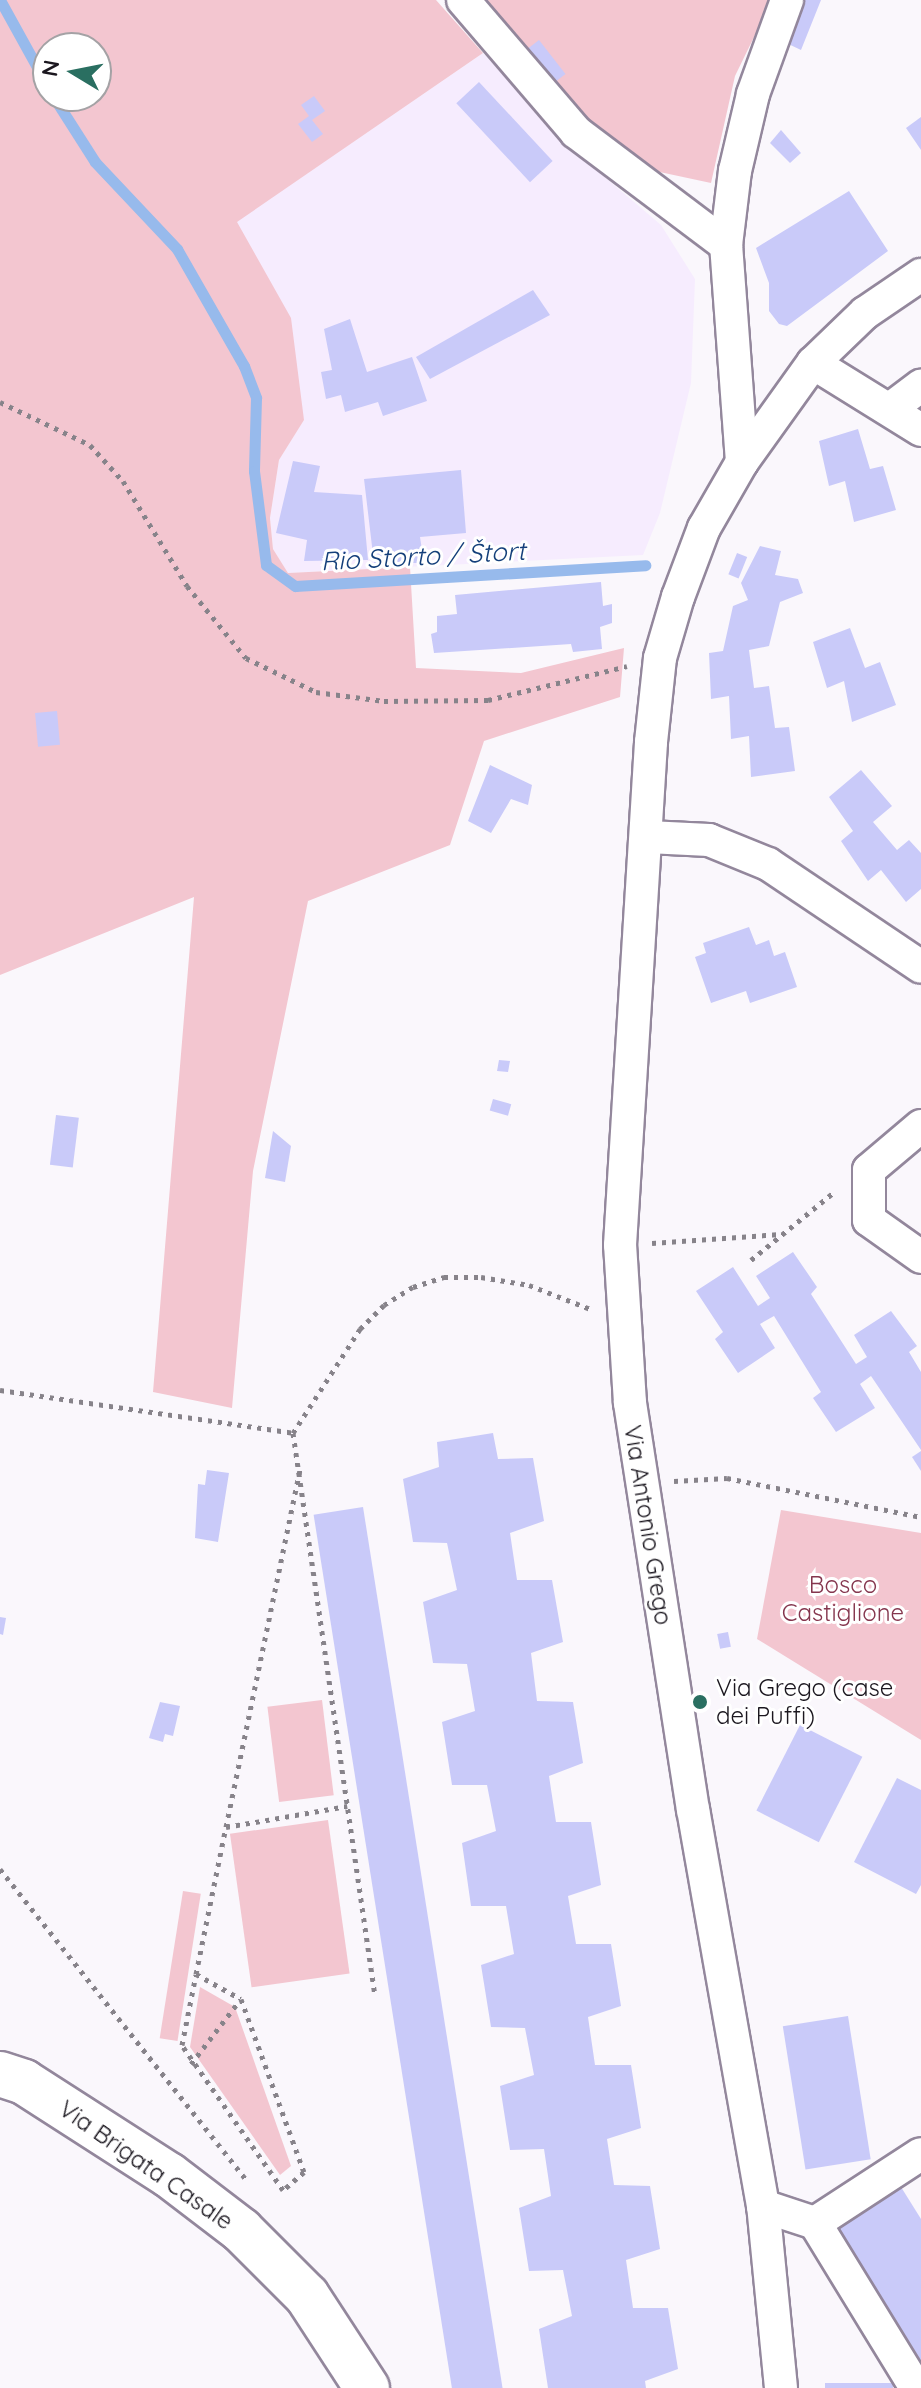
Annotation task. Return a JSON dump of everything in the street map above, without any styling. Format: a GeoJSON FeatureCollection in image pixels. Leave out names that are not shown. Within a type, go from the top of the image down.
{"type":"FeatureCollection","features":[{"type":"Feature","properties":{"kind":"main road","name":"Via Brigata Casale"},"geometry":{"type":"LineString","coordinates":[[0,2074],[24,2082],[156,2167],[241,2230],[307,2296],[367,2388]]}},
{"type":"Feature","properties":{"kind":"street"},"geometry":{"type":"LineString","coordinates":[[463,0],[576,132],[726,245]]}},
{"type":"Feature","properties":{"kind":"street"},"geometry":{"type":"LineString","coordinates":[[742,462],[726,245],[735,171],[753,94],[787,0]]}},
{"type":"Feature","properties":{"kind":"street","name":"Via Antonio Grego"},"geometry":{"type":"LineString","coordinates":[[781,2388],[763,2206],[643,1503],[624,1323],[620,1245],[626,1136],[660,658],[704,528],[742,462],[813,363],[865,313],[921,275]]}},
{"type":"Feature","properties":{"kind":"street"},"geometry":{"type":"LineString","coordinates":[[813,363],[921,430]]}},
{"type":"Feature","properties":{"kind":"street"},"geometry":{"type":"LineString","coordinates":[[890,409],[921,386]]}},
{"type":"Feature","properties":{"kind":"street"},"geometry":{"type":"LineString","coordinates":[[648,837],[709,840],[768,864],[921,967]]}},
{"type":"Feature","properties":{"kind":"street"},"geometry":{"type":"LineString","coordinates":[[921,1126],[869,1170],[869,1220],[921,1257]]}},
{"type":"Feature","properties":{"kind":"street"},"geometry":{"type":"LineString","coordinates":[[815,2223],[921,2154]]}},
{"type":"Feature","properties":{"kind":"street"},"geometry":{"type":"LineString","coordinates":[[763,2206],[815,2223],[916,2388]]}},
{"type":"Feature","properties":{"kind":"path"},"geometry":{"type":"LineString","coordinates":[[0,402],[90,445],[123,481],[187,586],[246,658],[316,692],[384,701],[488,700],[632,665]]}},
{"type":"Feature","properties":{"kind":"path"},"geometry":{"type":"LineString","coordinates":[[751,1260],[869,1170]]}},
{"type":"Feature","properties":{"kind":"path"},"geometry":{"type":"LineString","coordinates":[[651,1243],[784,1234]]}},
{"type":"Feature","properties":{"kind":"path"},"geometry":{"type":"LineString","coordinates":[[375,1996],[293,1433],[360,1329],[384,1305],[413,1287],[444,1277],[481,1277],[529,1285],[624,1323]]}},
{"type":"Feature","properties":{"kind":"path"},"geometry":{"type":"LineString","coordinates":[[0,1390],[293,1433]]}},
{"type":"Feature","properties":{"kind":"path"},"geometry":{"type":"LineString","coordinates":[[196,1974],[241,1999],[304,2172],[283,2190],[191,2064],[182,2045],[196,1974],[226,1827],[300,1470]]}},
{"type":"Feature","properties":{"kind":"path"},"geometry":{"type":"LineString","coordinates":[[673,1481],[727,1478],[921,1517]]}},
{"type":"Feature","properties":{"kind":"path"},"geometry":{"type":"LineString","coordinates":[[226,1827],[347,1806]]}},
{"type":"Feature","properties":{"kind":"path"},"geometry":{"type":"LineString","coordinates":[[0,1869],[249,2185]]}},
{"type":"Feature","properties":{"kind":"path"},"geometry":{"type":"LineString","coordinates":[[191,2064],[241,1999]]}},
{"type":"Feature","properties":{"kind":"shaded area"},"geometry":{"type":"Polygon","coordinates":[[[483,53],[573,150],[661,225],[695,279],[691,383],[660,513],[643,555],[288,573],[273,549],[270,518],[279,460],[304,420],[236,222],[483,53]]]}},
{"type":"Feature","properties":{"kind":"green space"},"geometry":{"type":"Polygon","coordinates":[[[0,0],[436,0],[483,53],[237,222],[291,318],[304,420],[279,460],[270,518],[273,549],[288,573],[410,567],[416,668],[521,673],[624,648],[620,697],[484,741],[450,845],[308,901],[253,1171],[232,1408],[153,1392],[194,897],[0,975],[0,0]]]}},
{"type":"Feature","properties":{"kind":"green space"},"geometry":{"type":"Polygon","coordinates":[[[479,0],[772,0],[735,76],[711,183],[655,171],[548,90],[479,0]]]}},
{"type":"Feature","properties":{"kind":"green space","name":"Bosco Castiglione"},"geometry":{"type":"Polygon","coordinates":[[[781,1510],[921,1533],[921,1740],[757,1639],[781,1510]]]}},
{"type":"Feature","properties":{"kind":"green space"},"geometry":{"type":"Polygon","coordinates":[[[322,1700],[334,1795],[279,1802],[267,1707],[322,1700]]]}},
{"type":"Feature","properties":{"kind":"green space"},"geometry":{"type":"Polygon","coordinates":[[[328,1820],[350,1973],[252,1987],[230,1834],[328,1820]]]}},
{"type":"Feature","properties":{"kind":"green space"},"geometry":{"type":"Polygon","coordinates":[[[183,1891],[201,1894],[177,2041],[160,2038],[183,1891]]]}},
{"type":"Feature","properties":{"kind":"green space"},"geometry":{"type":"Polygon","coordinates":[[[200,1987],[235,2007],[291,2166],[280,2175],[190,2047],[200,1987]]]}},
{"type":"Feature","properties":{"kind":"building"},"geometry":{"type":"Polygon","coordinates":[[[800,0],[821,0],[801,50],[782,41],[800,0]]]}},
{"type":"Feature","properties":{"kind":"building"},"geometry":{"type":"Polygon","coordinates":[[[539,40],[565,74],[551,85],[525,51],[539,40]]]}},
{"type":"Feature","properties":{"kind":"building"},"geometry":{"type":"Polygon","coordinates":[[[479,82],[553,161],[530,182],[456,103],[479,82]]]}},
{"type":"Feature","properties":{"kind":"building"},"geometry":{"type":"Polygon","coordinates":[[[314,96],[325,111],[312,120],[323,134],[312,142],[298,124],[309,116],[301,105],[314,96]]]}},
{"type":"Feature","properties":{"kind":"building"},"geometry":{"type":"Polygon","coordinates":[[[921,117],[921,150],[906,128],[921,117]]]}},
{"type":"Feature","properties":{"kind":"building"},"geometry":{"type":"Polygon","coordinates":[[[781,130],[801,153],[790,163],[770,143],[781,130]]]}},
{"type":"Feature","properties":{"kind":"building"},"geometry":{"type":"Polygon","coordinates":[[[849,191],[888,251],[787,326],[779,324],[769,311],[769,283],[756,248],[849,191]]]}},
{"type":"Feature","properties":{"kind":"building"},"geometry":{"type":"Polygon","coordinates":[[[533,290],[550,315],[430,379],[416,357],[533,290]]]}},
{"type":"Feature","properties":{"kind":"building"},"geometry":{"type":"Polygon","coordinates":[[[350,319],[367,372],[412,357],[427,401],[383,416],[378,402],[345,412],[341,395],[326,399],[321,372],[332,370],[324,329],[350,319]]]}},
{"type":"Feature","properties":{"kind":"building"},"geometry":{"type":"Polygon","coordinates":[[[858,429],[870,469],[883,466],[896,510],[854,522],[845,481],[829,486],[819,441],[858,429]]]}},
{"type":"Feature","properties":{"kind":"building"},"geometry":{"type":"Polygon","coordinates":[[[293,461],[320,466],[314,492],[362,495],[368,560],[304,561],[307,540],[276,533],[293,461]]]}},
{"type":"Feature","properties":{"kind":"building"},"geometry":{"type":"Polygon","coordinates":[[[461,470],[466,533],[420,537],[424,563],[374,563],[364,479],[461,470]]]}},
{"type":"Feature","properties":{"kind":"building"},"geometry":{"type":"Polygon","coordinates":[[[760,546],[781,551],[775,575],[798,579],[803,593],[780,602],[769,646],[749,650],[754,688],[769,686],[775,728],[789,727],[795,771],[751,777],[749,736],[731,739],[729,696],[711,699],[709,653],[723,651],[733,606],[748,600],[741,583],[760,546]]]}},
{"type":"Feature","properties":{"kind":"building"},"geometry":{"type":"Polygon","coordinates":[[[737,553],[747,557],[739,578],[728,574],[737,553]]]}},
{"type":"Feature","properties":{"kind":"building"},"geometry":{"type":"Polygon","coordinates":[[[601,582],[603,606],[612,604],[612,623],[600,627],[602,649],[573,652],[571,644],[434,653],[431,634],[437,632],[437,616],[457,614],[455,595],[601,582]]]}},
{"type":"Feature","properties":{"kind":"building"},"geometry":{"type":"Polygon","coordinates":[[[850,628],[865,668],[880,662],[896,705],[852,722],[844,681],[827,688],[813,642],[850,628]]]}},
{"type":"Feature","properties":{"kind":"building"},"geometry":{"type":"Polygon","coordinates":[[[57,711],[60,745],[38,747],[35,713],[57,711]]]}},
{"type":"Feature","properties":{"kind":"building"},"geometry":{"type":"Polygon","coordinates":[[[490,765],[532,785],[528,805],[511,799],[491,833],[468,821],[490,765]]]}},
{"type":"Feature","properties":{"kind":"building"},"geometry":{"type":"Polygon","coordinates":[[[861,770],[892,806],[873,822],[897,850],[909,840],[921,853],[921,889],[906,902],[881,870],[868,881],[841,841],[853,831],[829,797],[861,770]]]}},
{"type":"Feature","properties":{"kind":"building"},"geometry":{"type":"Polygon","coordinates":[[[749,927],[756,945],[769,940],[774,956],[785,952],[797,987],[750,1003],[746,991],[711,1003],[695,957],[706,953],[703,943],[749,927]]]}},
{"type":"Feature","properties":{"kind":"building"},"geometry":{"type":"Polygon","coordinates":[[[499,1060],[510,1061],[508,1072],[497,1071],[499,1060]]]}},
{"type":"Feature","properties":{"kind":"building"},"geometry":{"type":"Polygon","coordinates":[[[493,1099],[511,1104],[508,1116],[490,1111],[493,1099]]]}},
{"type":"Feature","properties":{"kind":"building"},"geometry":{"type":"Polygon","coordinates":[[[56,1115],[79,1118],[73,1167],[50,1165],[56,1115]]]}},
{"type":"Feature","properties":{"kind":"building"},"geometry":{"type":"Polygon","coordinates":[[[273,1131],[291,1146],[285,1182],[265,1178],[273,1131]]]}},
{"type":"Feature","properties":{"kind":"building"},"geometry":{"type":"Polygon","coordinates":[[[793,1252],[817,1287],[811,1294],[856,1364],[867,1357],[854,1335],[891,1311],[917,1346],[909,1352],[921,1372],[921,1450],[871,1376],[860,1384],[875,1408],[836,1432],[813,1398],[821,1392],[774,1316],[760,1324],[775,1348],[738,1373],[715,1339],[723,1332],[696,1291],[733,1267],[758,1306],[770,1298],[756,1276],[793,1252]]]}},
{"type":"Feature","properties":{"kind":"building"},"geometry":{"type":"Polygon","coordinates":[[[493,1433],[498,1459],[533,1458],[544,1521],[510,1533],[517,1580],[552,1580],[563,1642],[531,1653],[537,1701],[573,1702],[583,1763],[549,1776],[556,1822],[591,1822],[601,1885],[568,1896],[576,1944],[611,1944],[621,2006],[588,2017],[595,2065],[631,2065],[641,2128],[607,2139],[614,2185],[650,2186],[660,2249],[626,2260],[633,2308],[668,2308],[678,2369],[645,2381],[646,2388],[548,2388],[539,2329],[572,2316],[563,2270],[529,2271],[519,2208],[551,2196],[544,2149],[510,2150],[500,2086],[534,2075],[525,2028],[491,2027],[481,1965],[514,1954],[506,1906],[471,1906],[462,1843],[496,1831],[487,1785],[452,1785],[442,1722],[475,1711],[467,1664],[433,1663],[423,1602],[457,1590],[447,1543],[413,1542],[403,1479],[439,1467],[437,1442],[493,1433]]]}},
{"type":"Feature","properties":{"kind":"building"},"geometry":{"type":"Polygon","coordinates":[[[921,1451],[921,1471],[912,1457],[921,1451]]]}},
{"type":"Feature","properties":{"kind":"building"},"geometry":{"type":"Polygon","coordinates":[[[207,1470],[229,1473],[218,1542],[195,1538],[198,1484],[205,1485],[207,1470]]]}},
{"type":"Feature","properties":{"kind":"building"},"geometry":{"type":"Polygon","coordinates":[[[363,1507],[503,2388],[452,2388],[314,1515],[363,1507]]]}},
{"type":"Feature","properties":{"kind":"building"},"geometry":{"type":"Polygon","coordinates":[[[0,1617],[6,1618],[3,1635],[0,1634],[0,1617]]]}},
{"type":"Feature","properties":{"kind":"building"},"geometry":{"type":"Polygon","coordinates":[[[728,1632],[731,1647],[720,1649],[717,1634],[728,1632]]]}},
{"type":"Feature","properties":{"kind":"building"},"geometry":{"type":"Polygon","coordinates":[[[160,1702],[180,1706],[173,1736],[165,1734],[163,1742],[149,1738],[160,1702]]]}},
{"type":"Feature","properties":{"kind":"building"},"geometry":{"type":"Polygon","coordinates":[[[800,1725],[862,1757],[819,1842],[756,1811],[800,1725]]]}},
{"type":"Feature","properties":{"kind":"building"},"geometry":{"type":"Polygon","coordinates":[[[897,1778],[921,1790],[921,1885],[916,1894],[854,1862],[897,1778]]]}},
{"type":"Feature","properties":{"kind":"building"},"geometry":{"type":"Polygon","coordinates":[[[848,2016],[871,2159],[805,2170],[783,2026],[848,2016]]]}},
{"type":"Feature","properties":{"kind":"building"},"geometry":{"type":"Polygon","coordinates":[[[901,2187],[921,2219],[921,2361],[837,2227],[901,2187]]]}},
{"type":"Feature","properties":{"kind":"building"},"geometry":{"type":"Polygon","coordinates":[[[825,2383],[893,2383],[893,2388],[825,2388],[825,2383]]]}},
{"type":"Feature","properties":{"kind":"waterway","name":"Rio Storto / Štort"},"geometry":{"type":"LineString","coordinates":[[0,0],[32,58]]}},
{"type":"Feature","properties":{"kind":"waterway","name":"Rio Storto / Štort"},"geometry":{"type":"LineString","coordinates":[[63,112],[95,162],[177,249],[244,366],[256,398],[254,471],[266,565],[295,586],[645,565]]}},
{"type":"Feature","properties":{"kind":"place","name":"Via Grego (case dei Puffi)"},"geometry":{"type":"Point","coordinates":[700,1702]}}]}
